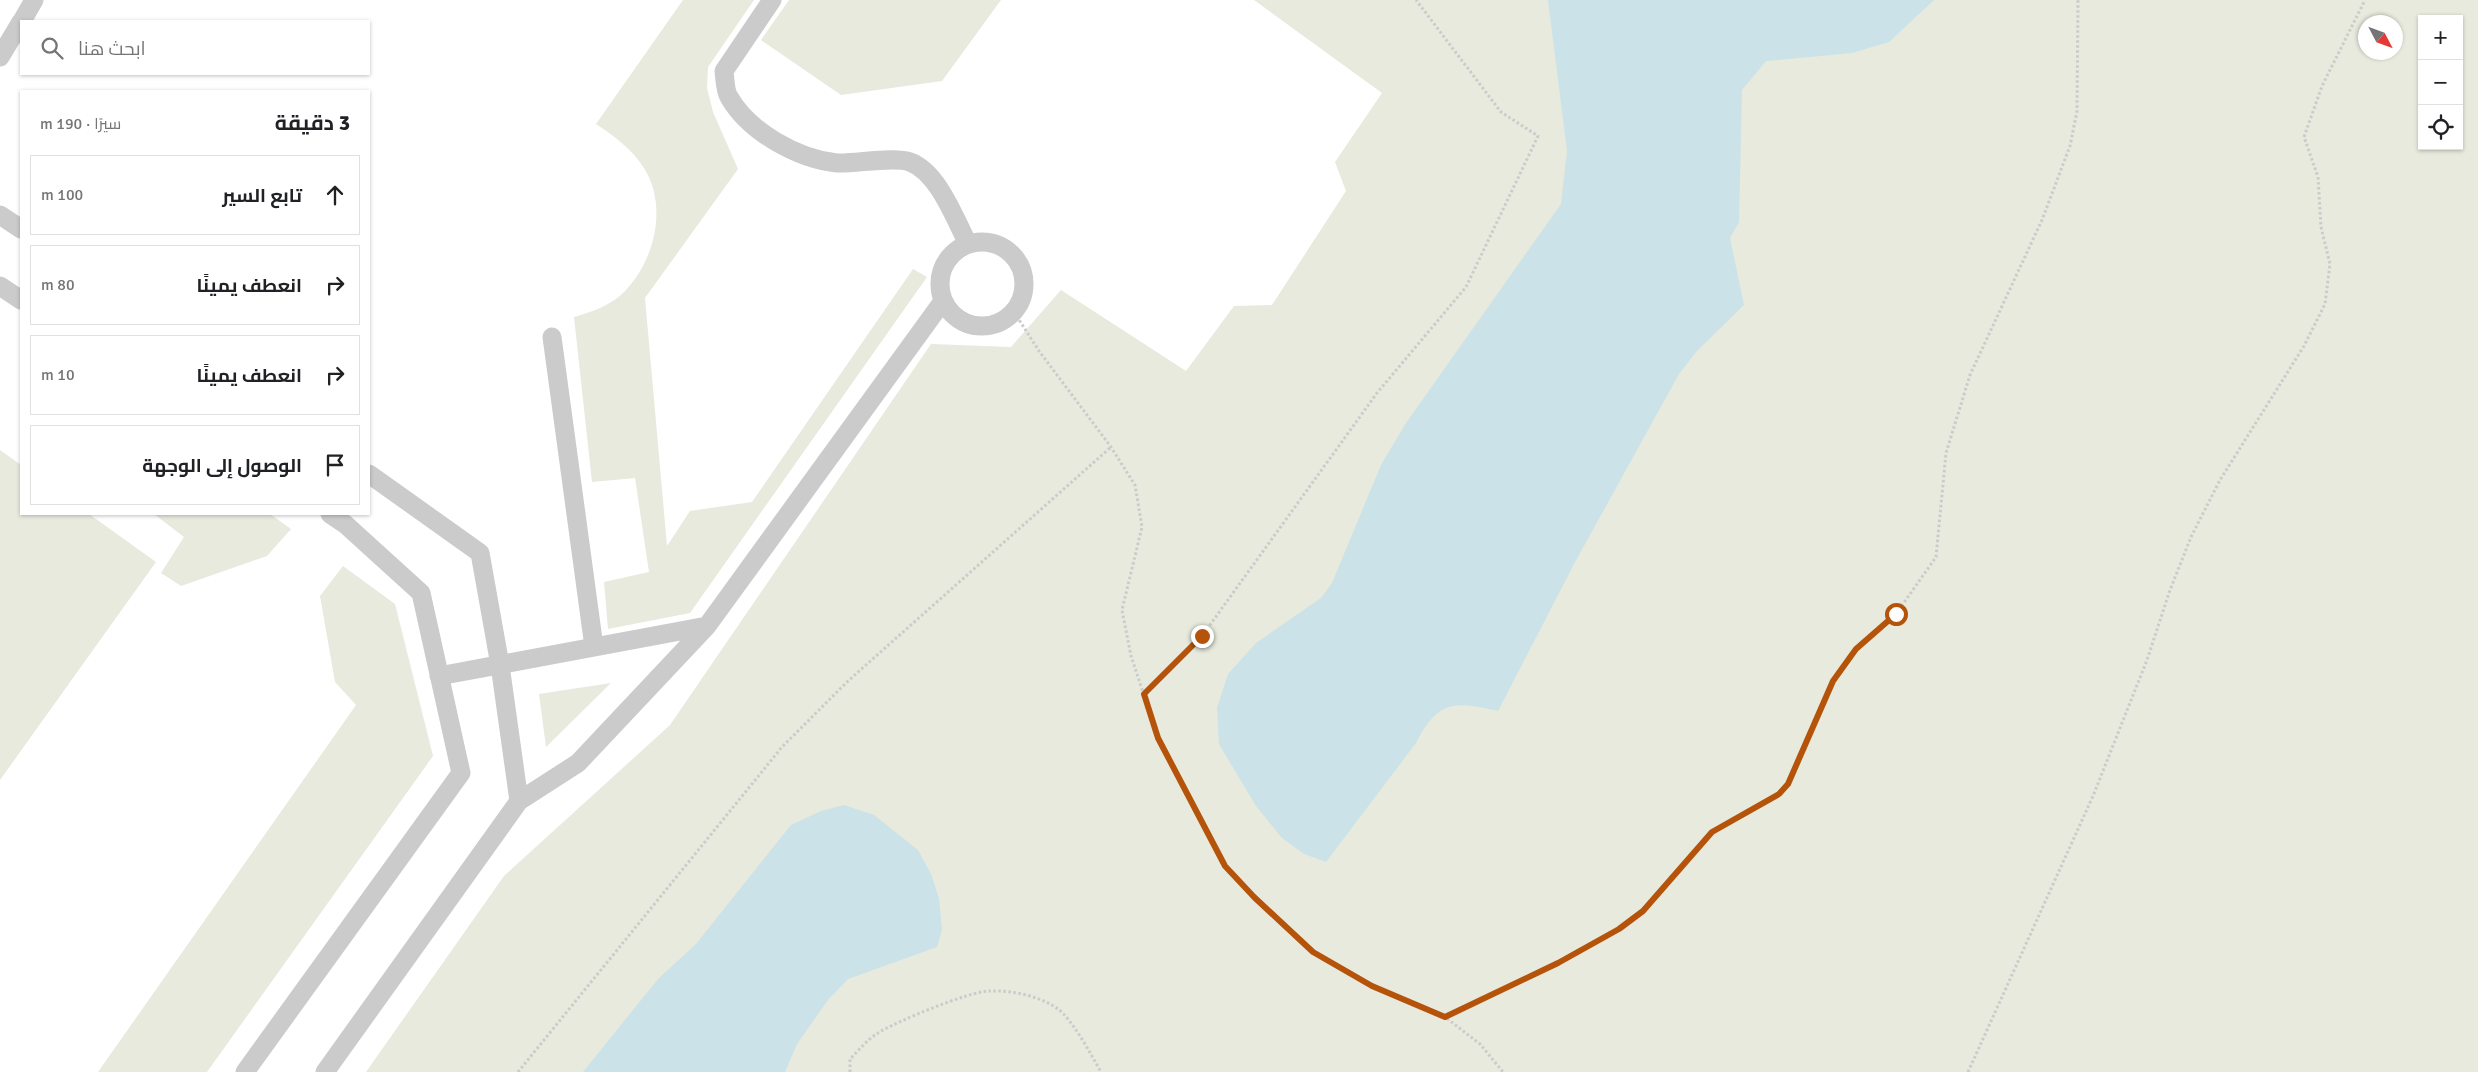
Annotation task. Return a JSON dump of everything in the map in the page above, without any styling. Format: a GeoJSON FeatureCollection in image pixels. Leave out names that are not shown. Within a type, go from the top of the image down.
{"type":"FeatureCollection","features":[{"type":"Feature","properties":{"kind":"lane"},"geometry":{"type":"LineString","coordinates":[[22,20],[34,0]]}},
{"type":"Feature","properties":{"kind":"lane"},"geometry":{"type":"LineString","coordinates":[[772,0],[724,72],[728,96],[743,116],[767,136],[800,154],[837,163],[909,161],[933,179],[968,244]]}},
{"type":"Feature","properties":{"kind":"lane"},"geometry":{"type":"LineString","coordinates":[[0,57],[20,24]]}},
{"type":"Feature","properties":{"kind":"lane"},"geometry":{"type":"LineString","coordinates":[[0,216],[20,228]]}},
{"type":"Feature","properties":{"kind":"lane"},"geometry":{"type":"LineString","coordinates":[[981,241],[996,243],[1008,250],[1017,260],[1023,272],[1024,287],[1021,300],[1014,312],[1003,321],[990,325],[975,325],[962,321],[951,312],[943,301],[940,288],[941,274],[946,261],[955,250],[968,244],[981,241]]}},
{"type":"Feature","properties":{"kind":"lane"},"geometry":{"type":"LineString","coordinates":[[0,286],[20,299]]}},
{"type":"Feature","properties":{"kind":"lane"},"geometry":{"type":"LineString","coordinates":[[326,1072],[519,801],[578,763],[707,626],[943,301]]}},
{"type":"Feature","properties":{"kind":"lane"},"geometry":{"type":"LineString","coordinates":[[552,337],[594,647]]}},
{"type":"Feature","properties":{"kind":"lane"},"geometry":{"type":"LineString","coordinates":[[371,480],[480,552],[500,665],[519,801]]}},
{"type":"Feature","properties":{"kind":"lane"},"geometry":{"type":"LineString","coordinates":[[245,1072],[461,773],[420,593],[342,517]]}},
{"type":"Feature","properties":{"kind":"lane"},"geometry":{"type":"LineString","coordinates":[[440,676],[707,626]]}},
{"type":"Feature","properties":{"kind":"path"},"geometry":{"type":"LineString","coordinates":[[1144,694],[1202,636],[1377,393],[1466,287],[1538,136],[1501,112],[1416,0]]}},
{"type":"Feature","properties":{"kind":"path"},"geometry":{"type":"LineString","coordinates":[[1445,1017],[1558,963],[1619,929],[1643,911],[1712,832],[1779,794],[1788,784],[1833,681],[1856,649],[1896,614],[1936,556],[1946,453],[1970,375],[2042,220],[2070,146],[2077,111],[2078,0]]}},
{"type":"Feature","properties":{"kind":"path"},"geometry":{"type":"LineString","coordinates":[[1968,1072],[2093,796],[2147,660],[2170,590],[2191,537],[2220,480],[2299,354],[2325,304],[2330,264],[2321,227],[2318,176],[2304,137],[2322,86],[2365,0]]}},
{"type":"Feature","properties":{"kind":"path"},"geometry":{"type":"LineString","coordinates":[[1014,312],[1039,351],[1111,448],[1135,485],[1142,527],[1122,610],[1131,656],[1158,738],[1225,866],[1254,897],[1313,952],[1372,986],[1445,1017],[1480,1044],[1503,1072]]}},
{"type":"Feature","properties":{"kind":"path"},"geometry":{"type":"LineString","coordinates":[[518,1072],[782,747],[848,681],[1111,448]]}},
{"type":"Feature","properties":{"kind":"path"},"geometry":{"type":"LineString","coordinates":[[850,1072],[850,1059],[877,1033],[942,1005],[987,990],[1014,993],[1036,999],[1059,1010],[1085,1044],[1101,1072]]}},
{"type":"Feature","properties":{"kind":"shaded area"},"geometry":{"type":"Polygon","coordinates":[[[683,0],[754,0],[708,67],[707,88],[713,112],[738,169],[645,298],[667,546],[690,511],[752,502],[913,269],[927,277],[690,613],[608,629],[604,582],[649,572],[635,478],[592,482],[574,317],[608,304],[625,291],[644,264],[651,248],[655,232],[656,215],[651,183],[644,168],[616,138],[596,124],[683,0]]]}},
{"type":"Feature","properties":{"kind":"shaded area"},"geometry":{"type":"Polygon","coordinates":[[[789,0],[1001,0],[942,81],[841,95],[761,40],[789,0]]]}},
{"type":"Feature","properties":{"kind":"shaded area"},"geometry":{"type":"Polygon","coordinates":[[[1254,0],[2478,0],[2478,1072],[366,1072],[504,876],[670,725],[931,344],[1011,347],[1061,290],[1186,371],[1234,306],[1272,305],[1346,191],[1335,162],[1382,93],[1254,0]]]}},
{"type":"Feature","properties":{"kind":"shaded area"},"geometry":{"type":"Polygon","coordinates":[[[0,450],[20,464],[20,515],[90,515],[156,562],[0,780],[0,450]]]}},
{"type":"Feature","properties":{"kind":"shaded area"},"geometry":{"type":"Polygon","coordinates":[[[155,515],[271,515],[291,529],[267,556],[181,586],[161,573],[184,537],[155,515]]]}},
{"type":"Feature","properties":{"kind":"shaded area"},"geometry":{"type":"Polygon","coordinates":[[[343,566],[395,604],[433,756],[207,1072],[98,1072],[356,705],[335,682],[320,596],[343,566]]]}},
{"type":"Feature","properties":{"kind":"shaded area"},"geometry":{"type":"Polygon","coordinates":[[[611,683],[546,747],[539,694],[611,683]]]}},
{"type":"Feature","properties":{"kind":"water"},"geometry":{"type":"Polygon","coordinates":[[[1548,0],[1934,0],[1889,42],[1852,53],[1766,61],[1742,90],[1739,222],[1730,238],[1744,305],[1696,352],[1679,374],[1574,564],[1498,711],[1459,705],[1440,711],[1432,718],[1416,743],[1326,862],[1304,854],[1281,837],[1256,806],[1219,744],[1217,708],[1228,674],[1256,643],[1321,598],[1332,583],[1381,465],[1406,423],[1561,204],[1567,151],[1548,0]]]}},
{"type":"Feature","properties":{"kind":"water"},"geometry":{"type":"Polygon","coordinates":[[[844,805],[874,815],[918,850],[931,874],[939,898],[942,930],[937,947],[848,979],[828,1000],[797,1044],[785,1072],[583,1072],[658,979],[696,944],[791,825],[821,811],[844,805]]]}},
{"type":"Feature","properties":{"kind":"route"},"geometry":{"type":"LineString","coordinates":[[1202,636],[1144,694],[1158,738],[1225,866],[1254,897],[1313,952],[1372,986],[1445,1017],[1558,963],[1619,929],[1643,911],[1712,832],[1779,794],[1788,784],[1808,742],[1833,681],[1856,649],[1896,614]]}}]}
